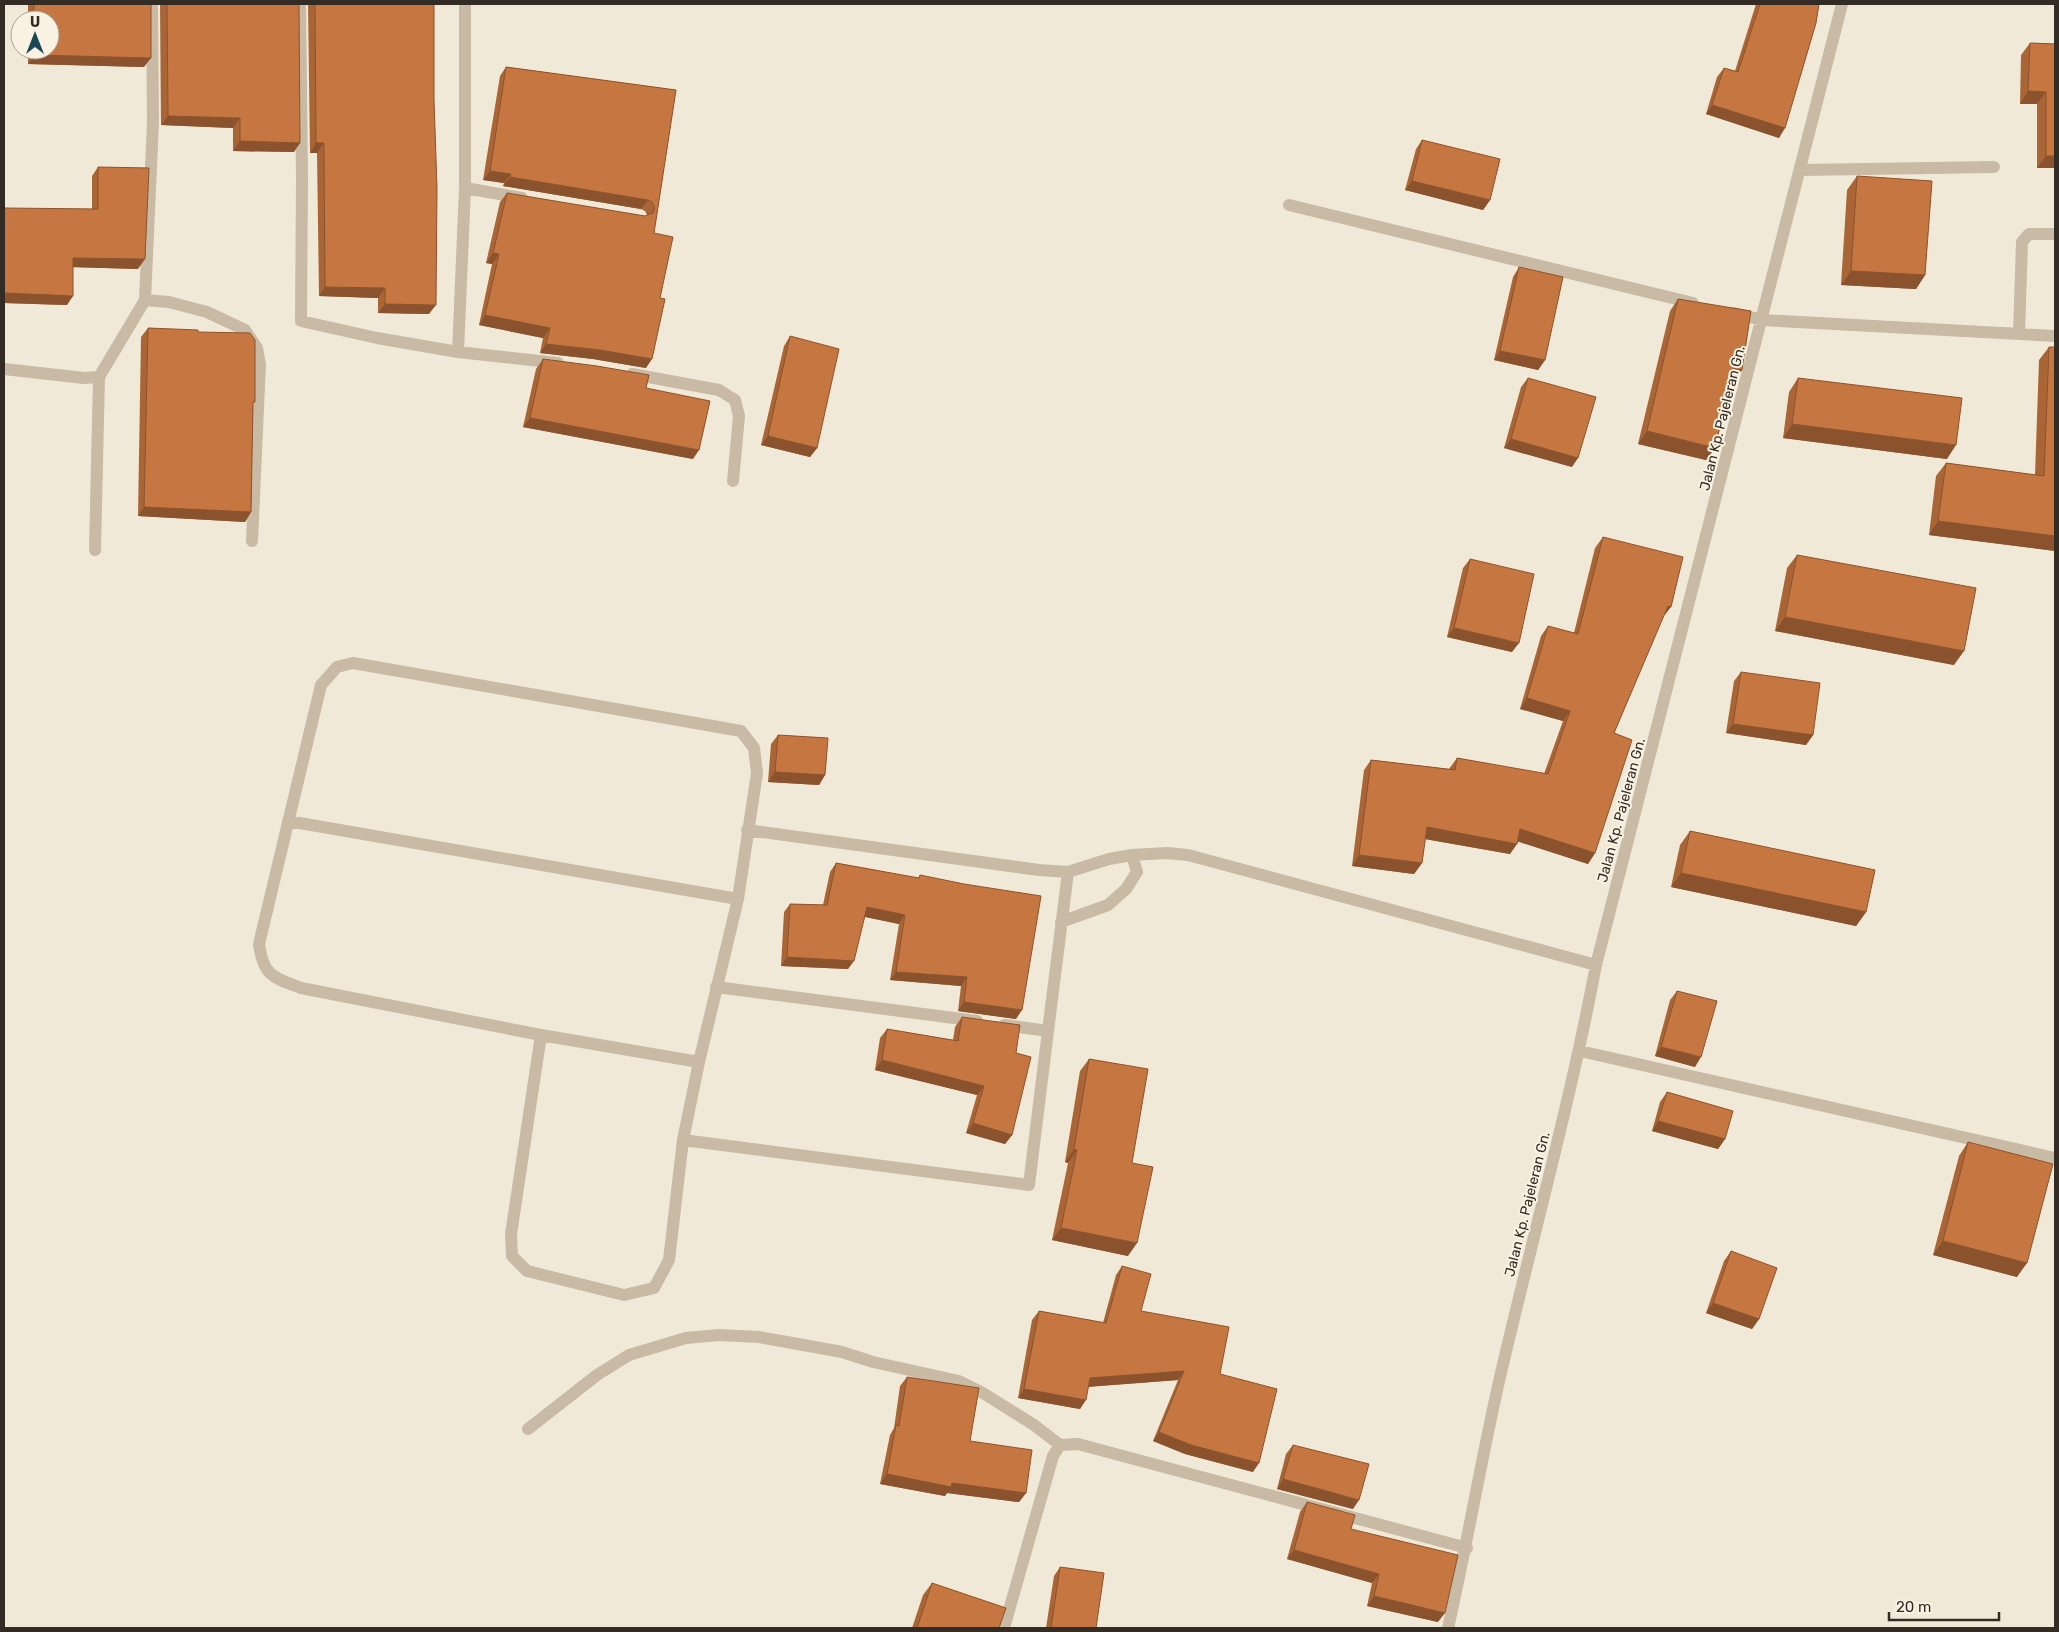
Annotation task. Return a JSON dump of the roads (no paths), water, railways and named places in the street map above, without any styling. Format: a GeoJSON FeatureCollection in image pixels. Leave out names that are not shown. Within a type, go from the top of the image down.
{"type":"FeatureCollection","features":[{"type":"Feature","properties":{"kind":"street"},"geometry":{"type":"LineString","coordinates":[[95,550],[99,377],[145,300],[153,122],[152,4]]}},
{"type":"Feature","properties":{"kind":"street"},"geometry":{"type":"LineString","coordinates":[[300,4],[301,321],[377,338],[458,352],[573,365]]}},
{"type":"Feature","properties":{"kind":"street"},"geometry":{"type":"LineString","coordinates":[[458,352],[465,188],[465,4]]}},
{"type":"Feature","properties":{"kind":"street","name":"Jalan Kp. Pajeleran Gn."},"geometry":{"type":"LineString","coordinates":[[1448,1628],[1500,1378],[1580,1051],[1596,965],[1842,4]]}},
{"type":"Feature","properties":{"kind":"street"},"geometry":{"type":"LineString","coordinates":[[1800,170],[1994,166]]}},
{"type":"Feature","properties":{"kind":"street"},"geometry":{"type":"LineString","coordinates":[[465,188],[533,199]]}},
{"type":"Feature","properties":{"kind":"street"},"geometry":{"type":"LineString","coordinates":[[1288,205],[1704,306]]}},
{"type":"Feature","properties":{"kind":"street"},"geometry":{"type":"LineString","coordinates":[[2019,334],[2022,242],[2029,234],[2055,234]]}},
{"type":"Feature","properties":{"kind":"street"},"geometry":{"type":"LineString","coordinates":[[145,300],[169,302],[207,312],[246,330],[257,348],[260,364],[252,541]]}},
{"type":"Feature","properties":{"kind":"street"},"geometry":{"type":"LineString","coordinates":[[1723,310],[1762,320],[2055,336]]}},
{"type":"Feature","properties":{"kind":"street"},"geometry":{"type":"LineString","coordinates":[[4,369],[84,378],[99,377]]}},
{"type":"Feature","properties":{"kind":"street"},"geometry":{"type":"LineString","coordinates":[[622,372],[720,390],[735,400],[740,416],[733,481]]}},
{"type":"Feature","properties":{"kind":"street"},"geometry":{"type":"LineString","coordinates":[[542,1034],[511,1234],[512,1256],[527,1271],[624,1295],[654,1288],[669,1260],[683,1140],[716,987],[738,899],[757,773],[754,748],[741,731],[353,664],[338,667],[320,685],[259,944],[261,961],[275,978],[301,988],[699,1062]]}},
{"type":"Feature","properties":{"kind":"street"},"geometry":{"type":"LineString","coordinates":[[288,821],[738,899]]}},
{"type":"Feature","properties":{"kind":"street"},"geometry":{"type":"LineString","coordinates":[[747,830],[937,857],[1068,872],[1109,859],[1132,855],[1168,853],[1188,855],[1596,965]]}},
{"type":"Feature","properties":{"kind":"street"},"geometry":{"type":"LineString","coordinates":[[1061,922],[1108,905],[1126,889],[1137,872],[1132,855]]}},
{"type":"Feature","properties":{"kind":"street"},"geometry":{"type":"LineString","coordinates":[[683,1140],[1029,1185],[1068,872]]}},
{"type":"Feature","properties":{"kind":"street"},"geometry":{"type":"LineString","coordinates":[[716,987],[1048,1031]]}},
{"type":"Feature","properties":{"kind":"street"},"geometry":{"type":"LineString","coordinates":[[1580,1051],[2055,1158]]}},
{"type":"Feature","properties":{"kind":"street"},"geometry":{"type":"LineString","coordinates":[[528,1428],[597,1375],[629,1355],[686,1338],[720,1335],[759,1337],[807,1346],[959,1381],[983,1393],[1034,1425],[1060,1445],[1078,1444],[1466,1548]]}},
{"type":"Feature","properties":{"kind":"street"},"geometry":{"type":"LineString","coordinates":[[1004,1628],[1053,1456],[1060,1445]]}}]}
